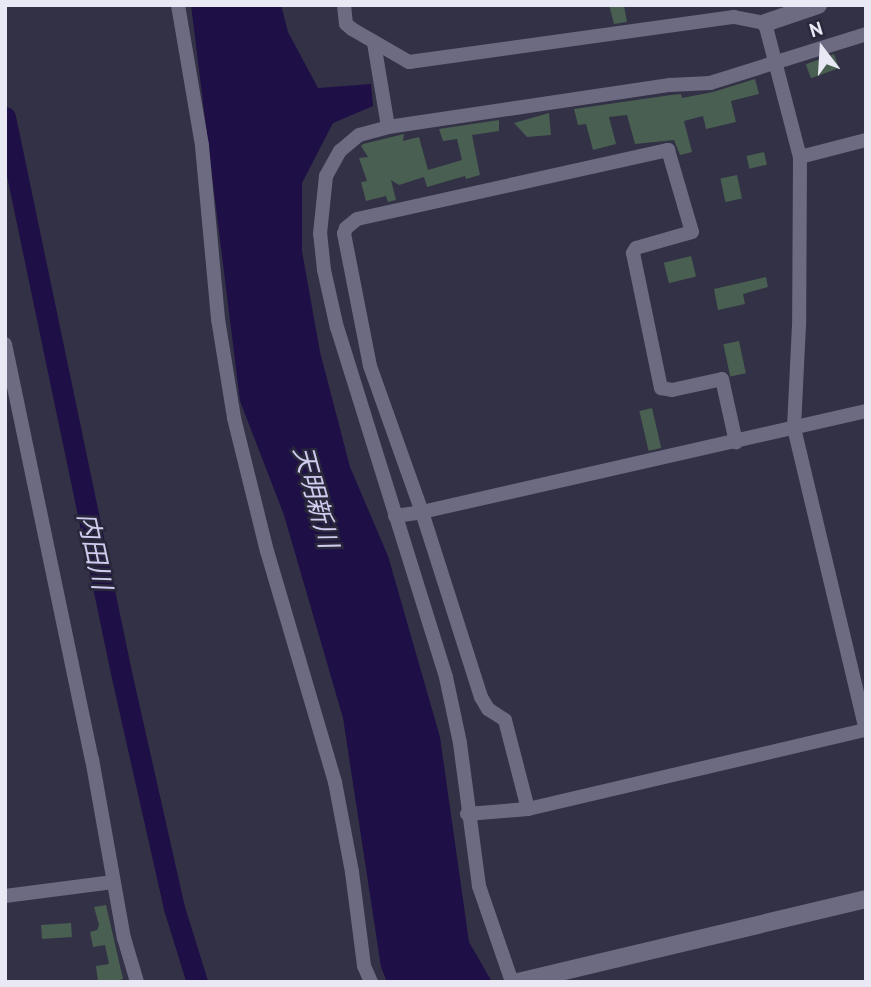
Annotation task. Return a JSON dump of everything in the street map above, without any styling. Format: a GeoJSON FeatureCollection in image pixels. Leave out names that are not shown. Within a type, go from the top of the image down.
{"type":"FeatureCollection","features":[{"type":"Feature","properties":{"kind":"street"},"geometry":{"type":"LineString","coordinates":[[178,5],[202,146],[218,318],[234,418],[267,551],[335,782],[352,872],[364,966],[371,982]]}},
{"type":"Feature","properties":{"kind":"street"},"geometry":{"type":"LineString","coordinates":[[344,5],[346,24],[409,62],[733,11],[765,23],[818,5]]}},
{"type":"Feature","properties":{"kind":"street"},"geometry":{"type":"LineString","coordinates":[[467,814],[527,808],[866,730],[794,428],[799,325],[800,157],[765,23]]}},
{"type":"Feature","properties":{"kind":"street"},"geometry":{"type":"LineString","coordinates":[[512,982],[479,886],[467,814],[460,743],[446,677],[337,328],[324,270],[320,234],[326,176],[340,151],[359,135],[388,127],[631,90],[710,83],[866,34]]}},
{"type":"Feature","properties":{"kind":"street"},"geometry":{"type":"LineString","coordinates":[[374,43],[388,127]]}},
{"type":"Feature","properties":{"kind":"street"},"geometry":{"type":"LineString","coordinates":[[800,157],[866,140]]}},
{"type":"Feature","properties":{"kind":"street"},"geometry":{"type":"LineString","coordinates":[[527,808],[505,720],[483,704],[422,512],[370,366],[344,234],[346,228],[356,219],[663,150],[672,153],[692,232],[636,248],[632,253],[661,388],[672,390],[722,379],[736,442]]}},
{"type":"Feature","properties":{"kind":"street"},"geometry":{"type":"LineString","coordinates":[[5,344],[9,385],[90,746],[113,881],[137,982]]}},
{"type":"Feature","properties":{"kind":"street"},"geometry":{"type":"LineString","coordinates":[[395,516],[866,411]]}},
{"type":"Feature","properties":{"kind":"street"},"geometry":{"type":"LineString","coordinates":[[5,897],[113,881]]}},
{"type":"Feature","properties":{"kind":"street"},"geometry":{"type":"LineString","coordinates":[[518,982],[866,899]]}},
{"type":"Feature","properties":{"kind":"water","name":"天明新川"},"geometry":{"type":"Polygon","coordinates":[[[191,5],[281,5],[288,32],[318,88],[371,84],[373,106],[333,123],[302,183],[302,251],[320,352],[350,467],[388,556],[440,737],[469,942],[492,982],[387,982],[381,967],[343,718],[284,515],[240,401],[191,5]]]}},
{"type":"Feature","properties":{"kind":"building"},"geometry":{"type":"Polygon","coordinates":[[[609,5],[624,5],[627,22],[614,24],[609,5]]]}},
{"type":"Feature","properties":{"kind":"building"},"geometry":{"type":"Polygon","coordinates":[[[834,54],[839,68],[811,78],[806,64],[834,54]]]}},
{"type":"Feature","properties":{"kind":"building"},"geometry":{"type":"Polygon","coordinates":[[[755,79],[759,94],[731,101],[736,122],[706,129],[703,116],[684,121],[692,152],[680,155],[674,140],[635,144],[627,115],[609,117],[616,144],[593,150],[586,124],[578,125],[574,109],[671,95],[681,94],[682,98],[755,79]]]}},
{"type":"Feature","properties":{"kind":"building"},"geometry":{"type":"Polygon","coordinates":[[[549,113],[551,135],[527,137],[514,123],[549,113]]]}},
{"type":"Feature","properties":{"kind":"building"},"geometry":{"type":"Polygon","coordinates":[[[499,120],[499,131],[472,135],[480,175],[466,179],[465,176],[427,187],[424,177],[399,185],[391,180],[396,200],[388,202],[386,196],[366,201],[361,182],[367,181],[359,158],[368,157],[361,146],[363,144],[404,134],[403,141],[419,137],[428,170],[462,160],[457,139],[443,141],[439,129],[499,120]]]}},
{"type":"Feature","properties":{"kind":"building"},"geometry":{"type":"Polygon","coordinates":[[[764,152],[767,165],[749,169],[746,156],[764,152]]]}},
{"type":"Feature","properties":{"kind":"building"},"geometry":{"type":"Polygon","coordinates":[[[737,175],[742,198],[725,202],[720,179],[737,175]]]}},
{"type":"Feature","properties":{"kind":"building"},"geometry":{"type":"Polygon","coordinates":[[[691,256],[696,276],[669,283],[664,263],[691,256]]]}},
{"type":"Feature","properties":{"kind":"building"},"geometry":{"type":"Polygon","coordinates":[[[766,277],[768,287],[743,294],[745,304],[718,310],[714,289],[766,277]]]}},
{"type":"Feature","properties":{"kind":"building"},"geometry":{"type":"Polygon","coordinates":[[[739,341],[746,373],[730,377],[723,344],[739,341]]]}},
{"type":"Feature","properties":{"kind":"building"},"geometry":{"type":"Polygon","coordinates":[[[652,408],[661,448],[649,451],[639,411],[652,408]]]}},
{"type":"Feature","properties":{"kind":"building"},"geometry":{"type":"Polygon","coordinates":[[[106,905],[123,979],[98,982],[96,966],[109,964],[105,945],[93,947],[90,932],[97,930],[99,925],[94,907],[106,905]]]}},
{"type":"Feature","properties":{"kind":"building"},"geometry":{"type":"Polygon","coordinates":[[[71,923],[72,937],[42,939],[41,925],[71,923]]]}},
{"type":"Feature","properties":{"kind":"waterway","name":"内田川"},"geometry":{"type":"LineString","coordinates":[[5,117],[122,677],[174,908],[197,982]]}}]}
